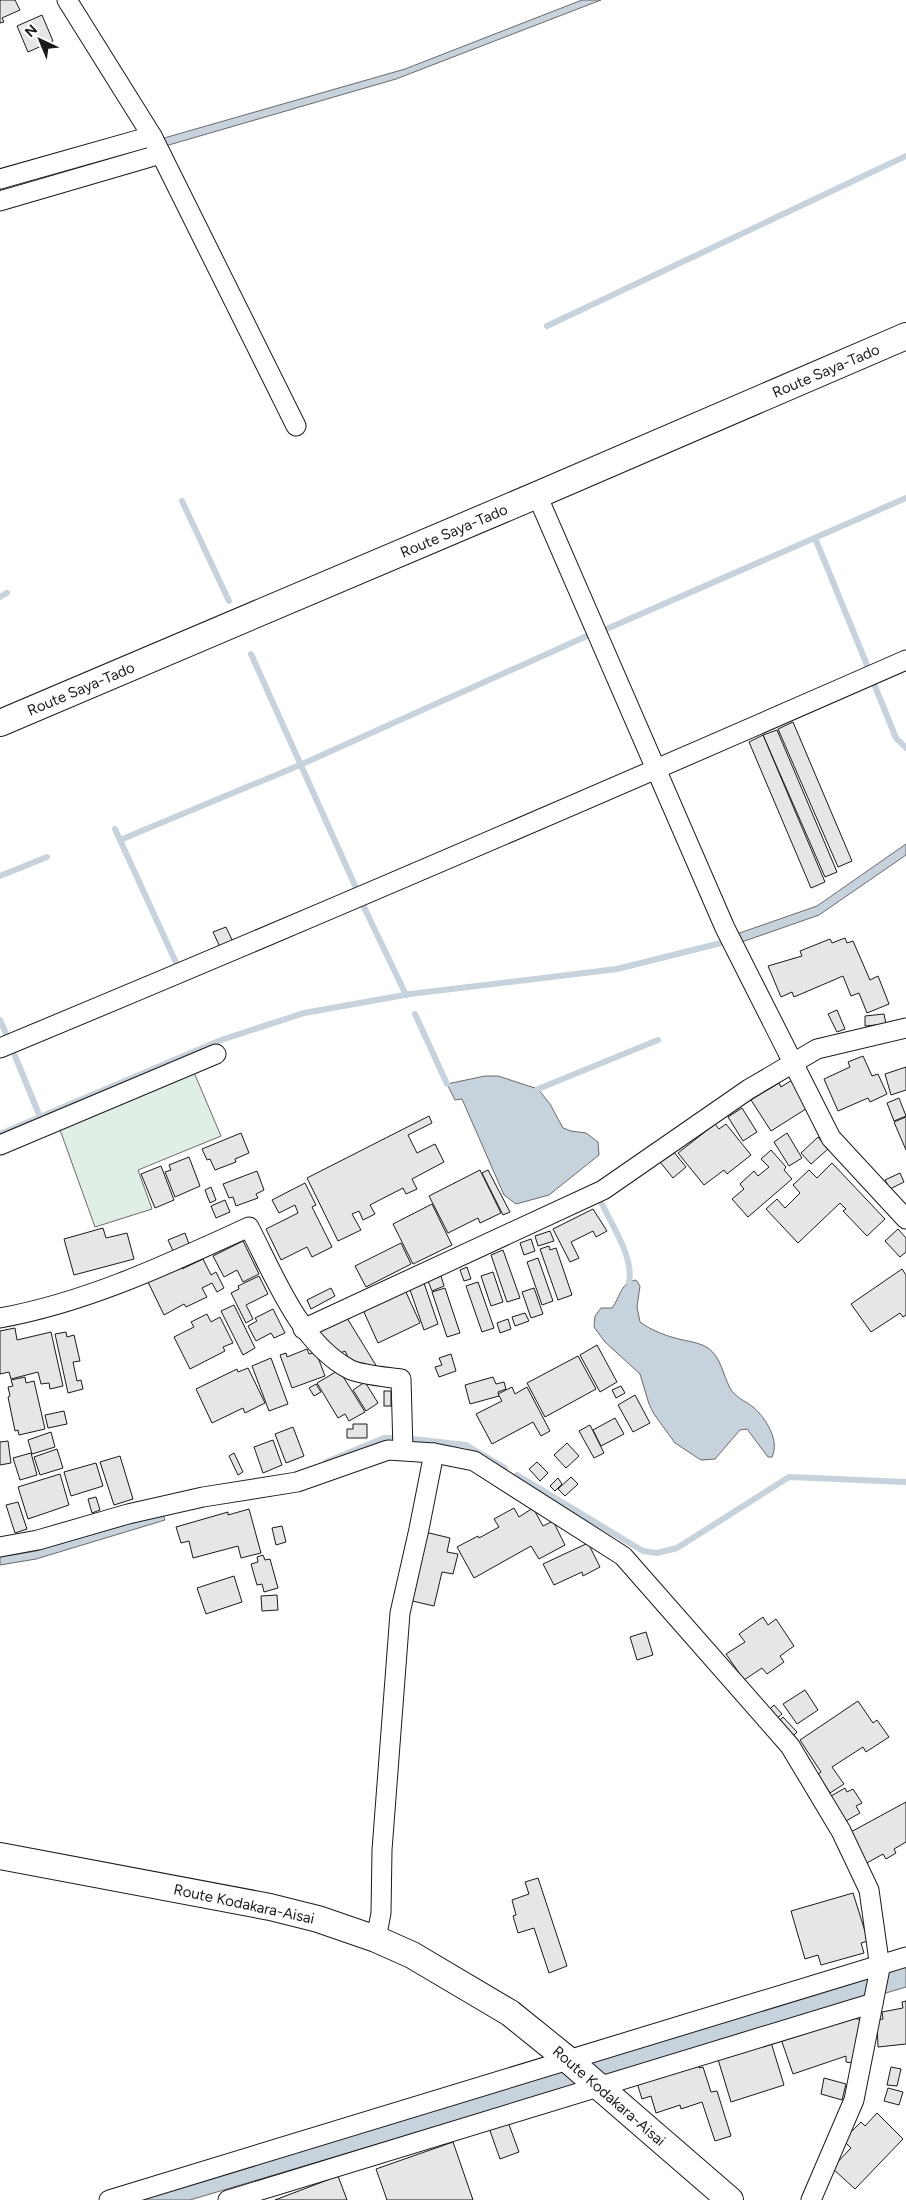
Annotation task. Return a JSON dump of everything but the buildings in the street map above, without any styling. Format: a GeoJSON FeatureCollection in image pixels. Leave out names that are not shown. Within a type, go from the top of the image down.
{"type":"FeatureCollection","features":[{"type":"Feature","properties":{"kind":"main road","name":"Route Saya-Tado"},"geometry":{"type":"LineString","coordinates":[[0,723],[906,336]]}},
{"type":"Feature","properties":{"kind":"main road","name":"Route Kodakara-Aisai"},"geometry":{"type":"LineString","coordinates":[[0,1856],[270,1907],[318,1919],[376,1939],[412,1956],[510,2013],[568,2060],[730,2200]]}},
{"type":"Feature","properties":{"kind":"street"},"geometry":{"type":"LineString","coordinates":[[67,0],[157,145],[296,426]]}},
{"type":"Feature","properties":{"kind":"street"},"geometry":{"type":"LineString","coordinates":[[0,179],[157,145]]}},
{"type":"Feature","properties":{"kind":"street"},"geometry":{"type":"LineString","coordinates":[[0,201],[157,145]]}},
{"type":"Feature","properties":{"kind":"street"},"geometry":{"type":"LineString","coordinates":[[537,495],[731,940],[794,1061],[831,1138],[902,1210]]}},
{"type":"Feature","properties":{"kind":"street"},"geometry":{"type":"LineString","coordinates":[[0,1048],[245,946],[657,770],[906,660]]}},
{"type":"Feature","properties":{"kind":"street"},"geometry":{"type":"LineString","coordinates":[[303,1328],[603,1190],[749,1089],[817,1049],[906,1028]]}},
{"type":"Feature","properties":{"kind":"street"},"geometry":{"type":"LineString","coordinates":[[0,1145],[216,1054]]}},
{"type":"Feature","properties":{"kind":"street"},"geometry":{"type":"LineString","coordinates":[[0,1318],[63,1304],[146,1274],[249,1227],[303,1328],[323,1350],[350,1370],[401,1379],[403,1450]]}},
{"type":"Feature","properties":{"kind":"street"},"geometry":{"type":"LineString","coordinates":[[0,1547],[38,1540],[128,1514],[203,1497],[297,1482],[388,1450],[403,1450],[434,1453],[474,1461],[623,1556],[790,1746],[841,1831],[868,1890],[881,1965],[854,2100],[811,2200]]}},
{"type":"Feature","properties":{"kind":"street"},"geometry":{"type":"LineString","coordinates":[[376,1939],[382,1913],[382,1850],[400,1613],[420,1529],[434,1453]]}},
{"type":"Feature","properties":{"kind":"street"},"geometry":{"type":"LineString","coordinates":[[109,2200],[906,1957]]}},
{"type":"Feature","properties":{"kind":"street"},"geometry":{"type":"LineString","coordinates":[[228,2200],[258,2196],[595,2084],[874,2000]]}},
{"type":"Feature","properties":{"kind":"green space"},"geometry":{"type":"Polygon","coordinates":[[[193,1070],[221,1136],[138,1170],[152,1209],[95,1227],[59,1127],[193,1070]]]}},
{"type":"Feature","properties":{"kind":"shaded area"},"geometry":{"type":"Polygon","coordinates":[[[582,0],[601,0],[396,79],[0,194],[0,185],[405,69],[582,0]]]}},
{"type":"Feature","properties":{"kind":"shaded area"},"geometry":{"type":"Polygon","coordinates":[[[906,844],[906,855],[819,915],[739,943],[723,945],[722,942],[734,935],[817,906],[906,844]]]}},
{"type":"Feature","properties":{"kind":"shaded area"},"geometry":{"type":"Polygon","coordinates":[[[485,1076],[498,1076],[538,1089],[550,1104],[563,1128],[586,1133],[598,1142],[599,1155],[549,1195],[516,1204],[504,1195],[462,1099],[455,1100],[447,1084],[485,1076]]]}},
{"type":"Feature","properties":{"kind":"shaded area"},"geometry":{"type":"Polygon","coordinates":[[[636,1280],[640,1286],[637,1307],[640,1322],[661,1333],[708,1348],[716,1356],[732,1391],[753,1407],[767,1423],[773,1437],[774,1451],[772,1457],[768,1457],[747,1429],[740,1430],[715,1459],[701,1460],[675,1443],[654,1414],[640,1374],[605,1342],[594,1327],[595,1316],[601,1308],[612,1308],[624,1287],[636,1280]]]}},
{"type":"Feature","properties":{"kind":"shaded area"},"geometry":{"type":"Polygon","coordinates":[[[163,1514],[165,1520],[36,1559],[0,1565],[0,1557],[36,1551],[163,1514]]]}},
{"type":"Feature","properties":{"kind":"shaded area"},"geometry":{"type":"Polygon","coordinates":[[[906,1964],[906,1987],[190,2200],[137,2200],[906,1964]]]}},
{"type":"Feature","properties":{"kind":"waterway"},"geometry":{"type":"LineString","coordinates":[[547,326],[906,156]]}},
{"type":"Feature","properties":{"kind":"waterway"},"geometry":{"type":"LineString","coordinates":[[602,631],[906,498]]}},
{"type":"Feature","properties":{"kind":"waterway"},"geometry":{"type":"LineString","coordinates":[[182,501],[229,601]]}},
{"type":"Feature","properties":{"kind":"waterway"},"geometry":{"type":"LineString","coordinates":[[815,538],[869,670]]}},
{"type":"Feature","properties":{"kind":"waterway"},"geometry":{"type":"LineString","coordinates":[[0,597],[7,593]]}},
{"type":"Feature","properties":{"kind":"waterway"},"geometry":{"type":"LineString","coordinates":[[120,840],[300,765],[589,635]]}},
{"type":"Feature","properties":{"kind":"waterway"},"geometry":{"type":"LineString","coordinates":[[251,654],[357,890]]}},
{"type":"Feature","properties":{"kind":"waterway"},"geometry":{"type":"LineString","coordinates":[[872,679],[896,738],[906,748]]}},
{"type":"Feature","properties":{"kind":"waterway"},"geometry":{"type":"LineString","coordinates":[[115,829],[178,967]]}},
{"type":"Feature","properties":{"kind":"waterway"},"geometry":{"type":"LineString","coordinates":[[0,876],[47,857]]}},
{"type":"Feature","properties":{"kind":"waterway"},"geometry":{"type":"LineString","coordinates":[[363,905],[406,995]]}},
{"type":"Feature","properties":{"kind":"waterway"},"geometry":{"type":"LineString","coordinates":[[0,1134],[221,1040],[304,1013],[410,994],[617,969],[729,941]]}},
{"type":"Feature","properties":{"kind":"waterway"},"geometry":{"type":"LineString","coordinates":[[415,1014],[447,1084]]}},
{"type":"Feature","properties":{"kind":"waterway"},"geometry":{"type":"LineString","coordinates":[[0,1020],[7,1036]]}},
{"type":"Feature","properties":{"kind":"waterway"},"geometry":{"type":"LineString","coordinates":[[538,1089],[658,1040]]}},
{"type":"Feature","properties":{"kind":"waterway"},"geometry":{"type":"LineString","coordinates":[[15,1056],[40,1117]]}},
{"type":"Feature","properties":{"kind":"waterway"},"geometry":{"type":"LineString","coordinates":[[602,1204],[625,1252],[630,1273],[629,1282]]}},
{"type":"Feature","properties":{"kind":"waterway"},"geometry":{"type":"LineString","coordinates":[[326,1462],[384,1438],[394,1438]]}},
{"type":"Feature","properties":{"kind":"waterway"},"geometry":{"type":"LineString","coordinates":[[412,1439],[466,1445],[505,1468]]}},
{"type":"Feature","properties":{"kind":"waterway"},"geometry":{"type":"LineString","coordinates":[[517,1475],[643,1551],[657,1553],[677,1548],[789,1477],[906,1482]]}}]}
